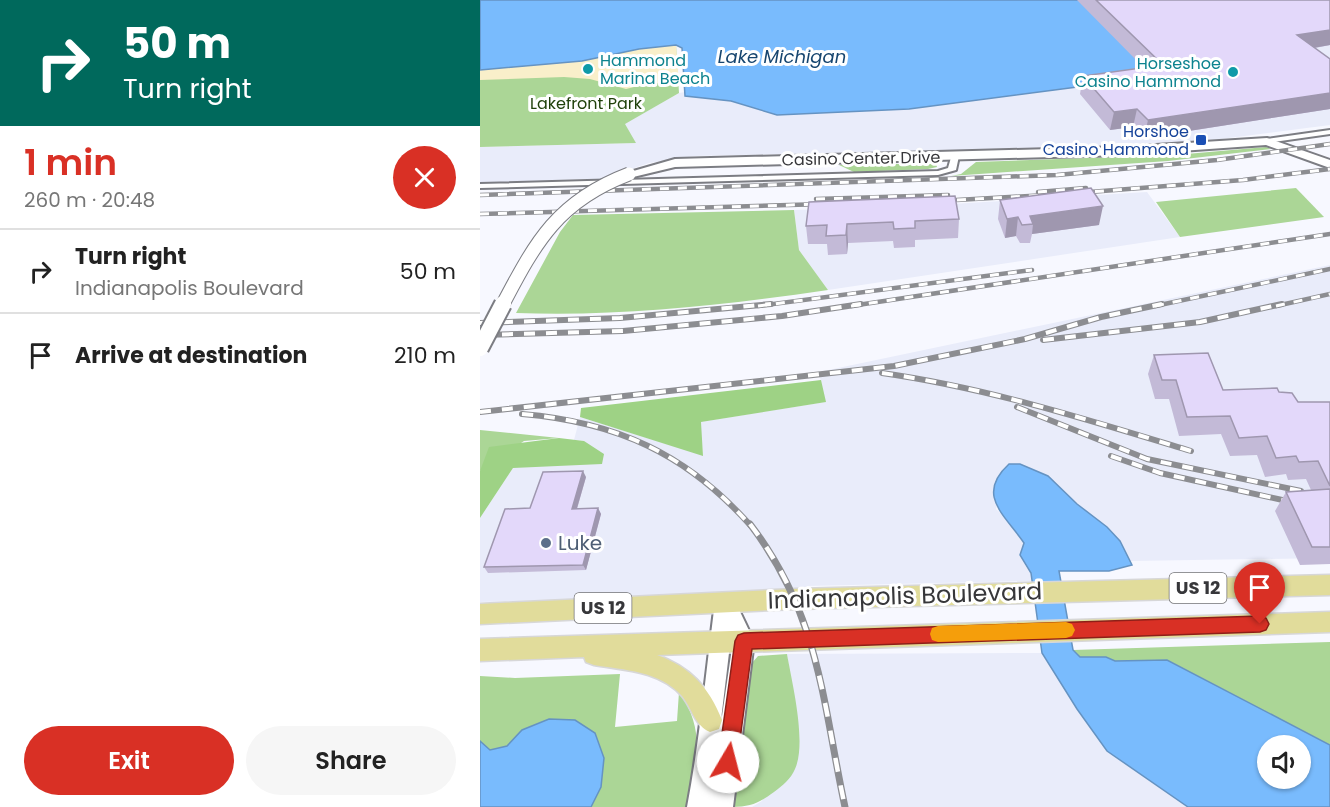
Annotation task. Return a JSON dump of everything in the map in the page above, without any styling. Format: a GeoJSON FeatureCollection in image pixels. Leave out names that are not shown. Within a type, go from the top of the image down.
{"type":"FeatureCollection","features":[{"type":"Feature","properties":{"kind":"main road","name":"Indianapolis Boulevard"},"geometry":{"type":"LineString","coordinates":[[480,614],[725,602],[1330,585]]}},
{"type":"Feature","properties":{"kind":"main road","name":"Indianapolis Boulevard"},"geometry":{"type":"LineString","coordinates":[[480,650],[1330,622]]}},
{"type":"Feature","properties":{"kind":"main road"},"geometry":{"type":"LineString","coordinates":[[559,648],[654,665],[674,674],[689,686],[710,720]]}},
{"type":"Feature","properties":{"kind":"street","name":"Casino Center Drive"},"geometry":{"type":"LineString","coordinates":[[480,348],[554,221],[575,201],[629,174],[675,164],[706,162],[1124,151],[1267,141],[1330,132]]}},
{"type":"Feature","properties":{"kind":"street"},"geometry":{"type":"LineString","coordinates":[[1267,141],[1330,164]]}},
{"type":"Feature","properties":{"kind":"street"},"geometry":{"type":"LineString","coordinates":[[480,186],[938,173],[952,170],[955,156]]}},
{"type":"Feature","properties":{"kind":"street"},"geometry":{"type":"LineString","coordinates":[[721,807],[744,641],[725,602]]}},
{"type":"Feature","properties":{"kind":"street"},"geometry":{"type":"LineString","coordinates":[[699,807],[711,740],[710,720],[718,642],[725,602]]}},
{"type":"Feature","properties":{"kind":"shaded area"},"geometry":{"type":"Polygon","coordinates":[[[1330,0],[1330,125],[1197,142],[1098,147],[695,156],[649,163],[602,179],[556,180],[552,188],[480,190],[480,147],[635,143],[624,124],[679,93],[685,92],[686,96],[731,101],[777,115],[909,109],[1154,77],[1330,0]]]}},
{"type":"Feature","properties":{"kind":"shaded area"},"geometry":{"type":"Polygon","coordinates":[[[1147,192],[1180,237],[828,290],[799,250],[794,210],[902,207],[1147,192]]]}},
{"type":"Feature","properties":{"kind":"shaded area"},"geometry":{"type":"Polygon","coordinates":[[[1330,265],[1330,558],[1130,561],[1120,542],[1107,527],[1077,504],[1048,476],[1020,464],[1009,464],[996,509],[1008,520],[1024,544],[1025,565],[1031,573],[1032,581],[807,586],[810,593],[480,602],[480,518],[513,468],[584,441],[574,440],[580,417],[703,455],[700,422],[825,402],[819,372],[1330,265]]]}},
{"type":"Feature","properties":{"kind":"shaded area"},"geometry":{"type":"Polygon","coordinates":[[[1042,653],[1107,751],[1188,807],[752,807],[762,801],[797,717],[787,654],[1042,653]]]}},
{"type":"Feature","properties":{"kind":"green space","name":"Lakefront Park"},"geometry":{"type":"Polygon","coordinates":[[[676,45],[679,93],[625,124],[636,143],[480,147],[480,70],[582,61],[639,49],[676,45]]]}},
{"type":"Feature","properties":{"kind":"green space"},"geometry":{"type":"Polygon","coordinates":[[[1266,147],[1271,149],[1168,161],[951,176],[961,174],[976,162],[1175,155],[1266,147]]]}},
{"type":"Feature","properties":{"kind":"green space"},"geometry":{"type":"Polygon","coordinates":[[[936,164],[937,167],[854,172],[839,165],[936,164]]]}},
{"type":"Feature","properties":{"kind":"green space"},"geometry":{"type":"Polygon","coordinates":[[[1296,188],[1324,217],[1180,237],[1156,202],[1296,188]]]}},
{"type":"Feature","properties":{"kind":"green space"},"geometry":{"type":"Polygon","coordinates":[[[794,210],[799,250],[828,290],[672,309],[555,314],[516,313],[560,232],[573,215],[794,210]]]}},
{"type":"Feature","properties":{"kind":"green space"},"geometry":{"type":"Polygon","coordinates":[[[821,380],[826,402],[701,422],[703,456],[580,417],[581,408],[821,380]]]}},
{"type":"Feature","properties":{"kind":"green space"},"geometry":{"type":"Polygon","coordinates":[[[480,430],[559,438],[524,441],[480,471],[480,430]]]}},
{"type":"Feature","properties":{"kind":"green space"},"geometry":{"type":"Polygon","coordinates":[[[559,438],[584,441],[604,454],[602,464],[513,468],[480,518],[480,471],[489,447],[559,438]]]}},
{"type":"Feature","properties":{"kind":"green space"},"geometry":{"type":"Polygon","coordinates":[[[1330,642],[1330,745],[1167,660],[1115,661],[1106,657],[1080,657],[1073,650],[1330,642]]]}},
{"type":"Feature","properties":{"kind":"green space"},"geometry":{"type":"Polygon","coordinates":[[[787,654],[799,728],[800,744],[795,769],[786,782],[764,799],[750,805],[732,807],[746,670],[758,656],[787,654]]]}},
{"type":"Feature","properties":{"kind":"green space"},"geometry":{"type":"Polygon","coordinates":[[[620,674],[615,727],[677,721],[679,692],[688,706],[696,734],[697,748],[688,807],[480,807],[480,676],[515,678],[620,674]]]}},
{"type":"Feature","properties":{"kind":"sand","name":"Hammond Marina Beach"},"geometry":{"type":"Polygon","coordinates":[[[676,45],[679,84],[650,83],[626,89],[590,79],[564,77],[480,80],[480,70],[582,61],[639,49],[676,45]]]}},
{"type":"Feature","properties":{"kind":"water","name":"Lake Michigan"},"geometry":{"type":"Polygon","coordinates":[[[480,0],[1206,0],[1154,77],[909,109],[777,115],[731,101],[685,96],[682,48],[676,45],[639,49],[582,61],[480,70],[480,0]]]}},
{"type":"Feature","properties":{"kind":"water"},"geometry":{"type":"Polygon","coordinates":[[[1009,464],[1020,464],[1048,476],[1077,504],[1107,527],[1120,541],[1132,565],[1109,571],[1059,571],[1073,650],[1080,657],[1106,657],[1115,661],[1167,660],[1311,735],[1257,735],[1257,789],[1311,789],[1311,735],[1330,745],[1330,807],[1188,807],[1107,751],[1042,653],[1031,573],[1020,555],[1024,543],[997,505],[994,485],[1009,464]]]}},
{"type":"Feature","properties":{"kind":"water"},"geometry":{"type":"Polygon","coordinates":[[[549,719],[575,720],[595,733],[604,758],[601,787],[591,807],[480,807],[480,741],[490,750],[507,746],[522,730],[549,719]]]}},
{"type":"Feature","properties":{"kind":"building","name":"Horseshoe Casino Hammond"},"geometry":{"type":"Polygon","coordinates":[[[1096,0],[1330,0],[1330,30],[1297,35],[1330,59],[1330,93],[1148,120],[1137,109],[1114,112],[1083,76],[1163,65],[1096,0]]]}},
{"type":"Feature","properties":{"kind":"building"},"geometry":{"type":"Polygon","coordinates":[[[1091,188],[1103,206],[1030,216],[1033,224],[1022,225],[1018,217],[1007,219],[1000,200],[1091,188]]]}},
{"type":"Feature","properties":{"kind":"building"},"geometry":{"type":"Polygon","coordinates":[[[955,196],[959,219],[915,221],[915,228],[894,229],[893,222],[847,224],[846,235],[826,236],[827,225],[806,226],[809,202],[955,196]]]}},
{"type":"Feature","properties":{"kind":"building"},"geometry":{"type":"Polygon","coordinates":[[[1208,353],[1223,390],[1277,388],[1279,392],[1292,393],[1298,402],[1330,402],[1330,486],[1318,461],[1299,462],[1296,456],[1276,458],[1267,436],[1239,438],[1230,416],[1187,417],[1176,380],[1162,380],[1154,355],[1208,353]]]}},
{"type":"Feature","properties":{"kind":"building","name":"Luke"},"geometry":{"type":"Polygon","coordinates":[[[583,471],[572,509],[598,508],[583,565],[484,567],[505,509],[530,508],[543,472],[583,471]]]}},
{"type":"Feature","properties":{"kind":"building"},"geometry":{"type":"Polygon","coordinates":[[[1330,489],[1330,547],[1312,547],[1286,492],[1330,489]]]}},
{"type":"Feature","properties":{"kind":"railway"},"geometry":{"type":"LineString","coordinates":[[480,195],[1057,175],[1217,160],[1330,144]]}},
{"type":"Feature","properties":{"kind":"railway"},"geometry":{"type":"LineString","coordinates":[[1077,193],[1243,180],[1330,169]]}},
{"type":"Feature","properties":{"kind":"railway"},"geometry":{"type":"LineString","coordinates":[[1038,192],[1086,188]]}},
{"type":"Feature","properties":{"kind":"railway"},"geometry":{"type":"LineString","coordinates":[[816,199],[948,195]]}},
{"type":"Feature","properties":{"kind":"railway"},"geometry":{"type":"LineString","coordinates":[[939,201],[1047,195]]}},
{"type":"Feature","properties":{"kind":"railway"},"geometry":{"type":"LineString","coordinates":[[480,214],[825,204]]}},
{"type":"Feature","properties":{"kind":"railway"},"geometry":{"type":"LineString","coordinates":[[851,306],[1330,234]]}},
{"type":"Feature","properties":{"kind":"railway"},"geometry":{"type":"LineString","coordinates":[[1155,306],[1330,269]]}},
{"type":"Feature","properties":{"kind":"railway"},"geometry":{"type":"LineString","coordinates":[[758,306],[1032,270]]}},
{"type":"Feature","properties":{"kind":"railway"},"geometry":{"type":"LineString","coordinates":[[1276,306],[1330,294]]}},
{"type":"Feature","properties":{"kind":"railway"},"geometry":{"type":"LineString","coordinates":[[480,323],[620,318],[771,304]]}},
{"type":"Feature","properties":{"kind":"railway"},"geometry":{"type":"LineString","coordinates":[[480,335],[623,331],[782,316],[861,304]]}},
{"type":"Feature","properties":{"kind":"railway"},"geometry":{"type":"LineString","coordinates":[[480,412],[894,366],[1025,339],[1101,317],[1162,304]]}},
{"type":"Feature","properties":{"kind":"railway"},"geometry":{"type":"LineString","coordinates":[[1043,340],[1200,322],[1282,304]]}},
{"type":"Feature","properties":{"kind":"railway"},"geometry":{"type":"LineString","coordinates":[[882,373],[922,379],[999,396],[1191,451]]}},
{"type":"Feature","properties":{"kind":"railway"},"geometry":{"type":"LineString","coordinates":[[1017,407],[1147,459],[1301,491]]}},
{"type":"Feature","properties":{"kind":"railway"},"geometry":{"type":"LineString","coordinates":[[522,414],[589,425],[648,446],[702,479],[751,526]]}},
{"type":"Feature","properties":{"kind":"railway"},"geometry":{"type":"LineString","coordinates":[[1111,456],[1160,473],[1296,503]]}},
{"type":"Feature","properties":{"kind":"railway"},"geometry":{"type":"LineString","coordinates":[[750,524],[773,558],[791,592],[805,626],[823,695],[845,807]]}},
{"type":"Feature","properties":{"kind":"slow traffic"},"geometry":{"type":"LineString","coordinates":[[938,634],[1066,630]]}},
{"type":"Feature","properties":{"kind":"place","name":"Hammond Marina Beach"},"geometry":{"type":"Point","coordinates":[588,69]}},
{"type":"Feature","properties":{"kind":"place","name":"Horseshoe Casino Hammond"},"geometry":{"type":"Point","coordinates":[1233,72]}},
{"type":"Feature","properties":{"kind":"place","name":"Horshoe Casino Hammond"},"geometry":{"type":"Point","coordinates":[1201,140]}},
{"type":"Feature","properties":{"kind":"place","name":"Luke"},"geometry":{"type":"Point","coordinates":[546,543]}},
{"type":"Feature","properties":{"kind":"route"},"geometry":{"type":"LineString","coordinates":[[728,762],[744,641],[1260,624]]}}]}
